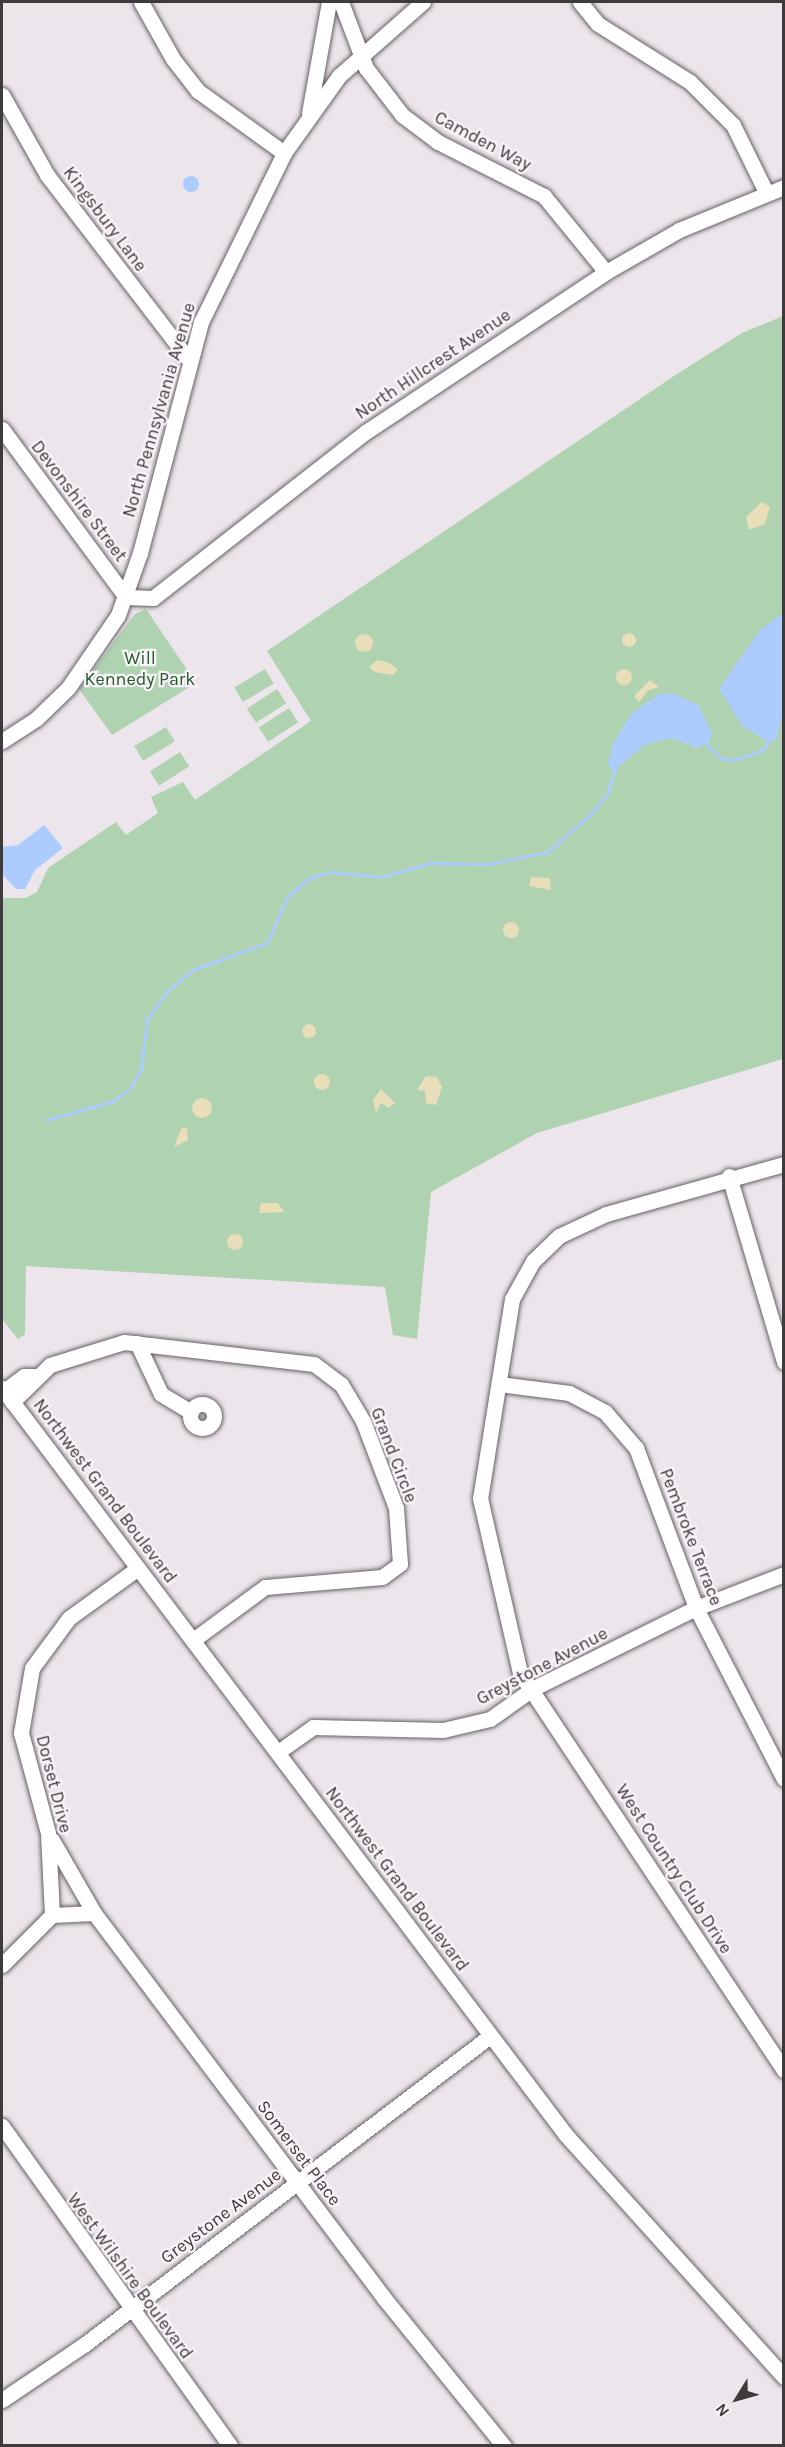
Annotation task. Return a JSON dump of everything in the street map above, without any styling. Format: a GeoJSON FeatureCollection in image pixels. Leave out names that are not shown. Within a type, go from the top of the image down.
{"type":"FeatureCollection","features":[{"type":"Feature","properties":{"kind":"street"},"geometry":{"type":"LineString","coordinates":[[141,2],[173,59],[198,91],[231,120],[284,153]]}},
{"type":"Feature","properties":{"kind":"street"},"geometry":{"type":"LineString","coordinates":[[309,113],[329,2]]}},
{"type":"Feature","properties":{"kind":"street","name":"Camden Way"},"geometry":{"type":"LineString","coordinates":[[341,2],[360,54],[402,115],[438,142],[544,196],[606,272]]}},
{"type":"Feature","properties":{"kind":"street","name":"North Pennsylvania Avenue"},"geometry":{"type":"LineString","coordinates":[[3,737],[36,719],[80,675],[126,597],[189,360],[217,280],[284,153],[309,113],[360,54],[423,2]]}},
{"type":"Feature","properties":{"kind":"street"},"geometry":{"type":"LineString","coordinates":[[580,2],[598,24],[690,82],[726,118],[766,192]]}},
{"type":"Feature","properties":{"kind":"street","name":"Kingsbury Lane"},"geometry":{"type":"LineString","coordinates":[[2,95],[46,175],[189,360]]}},
{"type":"Feature","properties":{"kind":"street","name":"North Hillcrest Avenue"},"geometry":{"type":"LineString","coordinates":[[126,597],[153,598],[367,431],[606,272],[679,230],[766,192],[783,187]]}},
{"type":"Feature","properties":{"kind":"street","name":"Devonshire Street"},"geometry":{"type":"LineString","coordinates":[[2,429],[126,597]]}},
{"type":"Feature","properties":{"kind":"street","name":"West Country Club Drive"},"geometry":{"type":"LineString","coordinates":[[783,1164],[729,1176],[606,1214],[559,1236],[533,1261],[512,1299],[480,1498],[499,1598],[520,1673],[783,2070]]}},
{"type":"Feature","properties":{"kind":"street"},"geometry":{"type":"LineString","coordinates":[[729,1176],[783,1362]]}},
{"type":"Feature","properties":{"kind":"street"},"geometry":{"type":"LineString","coordinates":[[137,1343],[161,1394],[191,1412]]}},
{"type":"Feature","properties":{"kind":"street","name":"Grand Circle"},"geometry":{"type":"LineString","coordinates":[[6,1393],[24,1376],[35,1376],[93,1348],[137,1343],[270,1357],[324,1369],[341,1384],[363,1421],[396,1508],[400,1564],[382,1577],[265,1587],[193,1640]]}},
{"type":"Feature","properties":{"kind":"street","name":"Pembroke Terrace"},"geometry":{"type":"LineString","coordinates":[[499,1384],[569,1393],[605,1412],[636,1448],[696,1608],[783,1779]]}},
{"type":"Feature","properties":{"kind":"street","name":"Northwest Grand Boulevard"},"geometry":{"type":"LineString","coordinates":[[6,1393],[490,2036],[630,2211],[783,2377]]}},
{"type":"Feature","properties":{"kind":"street","name":"Dorset Drive"},"geometry":{"type":"LineString","coordinates":[[52,1916],[48,1833],[21,1733],[32,1668],[69,1618],[138,1568]]}},
{"type":"Feature","properties":{"kind":"street","name":"Greystone Avenue"},"geometry":{"type":"LineString","coordinates":[[278,1752],[313,1727],[443,1730],[478,1722],[532,1689],[696,1608],[783,1574]]}},
{"type":"Feature","properties":{"kind":"street","name":"Somerset Place"},"geometry":{"type":"LineString","coordinates":[[48,1833],[94,1913],[297,2182],[504,2445]]}},
{"type":"Feature","properties":{"kind":"street"},"geometry":{"type":"LineString","coordinates":[[2,1965],[52,1916],[94,1913]]}},
{"type":"Feature","properties":{"kind":"street","name":"Greystone Avenue"},"geometry":{"type":"LineString","coordinates":[[2,2400],[130,2310],[490,2036]]}},
{"type":"Feature","properties":{"kind":"street","name":"West Wilshire Boulevard"},"geometry":{"type":"LineString","coordinates":[[2,2127],[130,2310],[230,2445]]}},
{"type":"Feature","properties":{"kind":"green space"},"geometry":{"type":"Polygon","coordinates":[[[783,316],[783,1059],[537,1133],[431,1192],[417,1339],[393,1335],[385,1287],[26,1266],[25,1334],[18,1339],[2,1319],[2,898],[25,898],[37,892],[48,868],[116,822],[126,835],[158,813],[151,797],[183,782],[195,800],[311,721],[267,651],[677,374],[742,333],[783,316]]]}},
{"type":"Feature","properties":{"kind":"green space","name":"Will Kennedy Park"},"geometry":{"type":"Polygon","coordinates":[[[146,609],[196,683],[112,735],[79,689],[135,614],[146,609]]]}},
{"type":"Feature","properties":{"kind":"green space"},"geometry":{"type":"Polygon","coordinates":[[[265,669],[274,684],[243,702],[234,688],[265,669]]]}},
{"type":"Feature","properties":{"kind":"green space"},"geometry":{"type":"Polygon","coordinates":[[[277,689],[286,703],[256,723],[247,709],[277,689]]]}},
{"type":"Feature","properties":{"kind":"green space"},"geometry":{"type":"Polygon","coordinates":[[[289,708],[298,722],[268,742],[259,728],[289,708]]]}},
{"type":"Feature","properties":{"kind":"green space"},"geometry":{"type":"Polygon","coordinates":[[[166,727],[175,742],[143,761],[134,746],[166,727]]]}},
{"type":"Feature","properties":{"kind":"green space"},"geometry":{"type":"Polygon","coordinates":[[[180,752],[189,766],[159,786],[150,772],[180,752]]]}},
{"type":"Feature","properties":{"kind":"sand"},"geometry":{"type":"Polygon","coordinates":[[[762,502],[770,507],[765,524],[749,530],[746,517],[762,502]]]}},
{"type":"Feature","properties":{"kind":"sand"},"geometry":{"type":"Polygon","coordinates":[[[626,633],[632,633],[636,640],[632,647],[626,647],[622,643],[622,637],[626,633]]]}},
{"type":"Feature","properties":{"kind":"sand"},"geometry":{"type":"Polygon","coordinates":[[[364,634],[370,637],[373,643],[370,649],[364,652],[358,649],[355,643],[358,637],[364,634]]]}},
{"type":"Feature","properties":{"kind":"sand"},"geometry":{"type":"Polygon","coordinates":[[[377,660],[387,662],[398,669],[393,675],[375,672],[369,667],[377,660]]]}},
{"type":"Feature","properties":{"kind":"sand"},"geometry":{"type":"Polygon","coordinates":[[[621,669],[627,669],[632,677],[630,683],[621,685],[616,680],[616,674],[621,669]]]}},
{"type":"Feature","properties":{"kind":"sand"},"geometry":{"type":"Polygon","coordinates":[[[650,680],[659,687],[647,691],[639,702],[634,696],[650,680]]]}},
{"type":"Feature","properties":{"kind":"sand"},"geometry":{"type":"Polygon","coordinates":[[[531,877],[550,878],[551,890],[529,886],[531,877]]]}},
{"type":"Feature","properties":{"kind":"sand"},"geometry":{"type":"Polygon","coordinates":[[[508,922],[514,922],[519,930],[517,936],[508,938],[503,933],[503,927],[508,922]]]}},
{"type":"Feature","properties":{"kind":"sand"},"geometry":{"type":"Polygon","coordinates":[[[306,1024],[312,1024],[316,1031],[312,1038],[306,1038],[302,1034],[302,1028],[306,1024]]]}},
{"type":"Feature","properties":{"kind":"sand"},"geometry":{"type":"Polygon","coordinates":[[[322,1074],[330,1082],[322,1090],[314,1082],[322,1074]]]}},
{"type":"Feature","properties":{"kind":"sand"},"geometry":{"type":"Polygon","coordinates":[[[426,1076],[437,1077],[442,1087],[436,1105],[426,1103],[425,1091],[417,1090],[426,1076]]]}},
{"type":"Feature","properties":{"kind":"sand"},"geometry":{"type":"Polygon","coordinates":[[[381,1089],[395,1103],[389,1108],[381,1103],[376,1113],[373,1100],[381,1089]]]}},
{"type":"Feature","properties":{"kind":"sand"},"geometry":{"type":"Polygon","coordinates":[[[198,1098],[206,1098],[212,1104],[212,1112],[206,1118],[198,1118],[192,1112],[192,1104],[198,1098]]]}},
{"type":"Feature","properties":{"kind":"sand"},"geometry":{"type":"Polygon","coordinates":[[[187,1127],[188,1140],[174,1147],[181,1129],[187,1127]]]}},
{"type":"Feature","properties":{"kind":"sand"},"geometry":{"type":"Polygon","coordinates":[[[261,1203],[277,1203],[285,1212],[259,1213],[261,1203]]]}},
{"type":"Feature","properties":{"kind":"sand"},"geometry":{"type":"Polygon","coordinates":[[[235,1234],[243,1242],[235,1250],[227,1242],[235,1234]]]}},
{"type":"Feature","properties":{"kind":"water"},"geometry":{"type":"Polygon","coordinates":[[[191,176],[197,178],[199,184],[197,190],[191,192],[185,190],[183,184],[185,178],[191,176]]]}},
{"type":"Feature","properties":{"kind":"water"},"geometry":{"type":"Polygon","coordinates":[[[783,613],[783,711],[776,740],[769,742],[743,727],[719,689],[760,630],[783,613]]]}},
{"type":"Feature","properties":{"kind":"water"},"geometry":{"type":"Polygon","coordinates":[[[672,693],[698,705],[712,733],[709,742],[697,748],[672,738],[646,744],[613,771],[608,764],[613,744],[631,714],[659,694],[672,693]]]}},
{"type":"Feature","properties":{"kind":"water"},"geometry":{"type":"Polygon","coordinates":[[[44,825],[63,848],[35,870],[25,889],[16,889],[2,874],[2,847],[18,845],[44,825]]]}},
{"type":"Feature","properties":{"kind":"waterway"},"geometry":{"type":"LineString","coordinates":[[706,744],[722,759],[734,760],[763,750],[769,739]]}},
{"type":"Feature","properties":{"kind":"waterway"},"geometry":{"type":"LineString","coordinates":[[46,1120],[113,1101],[130,1088],[141,1070],[147,1019],[167,991],[192,970],[267,943],[287,897],[310,878],[329,872],[382,877],[430,863],[489,864],[547,852],[591,814],[608,792],[615,769]]}}]}
